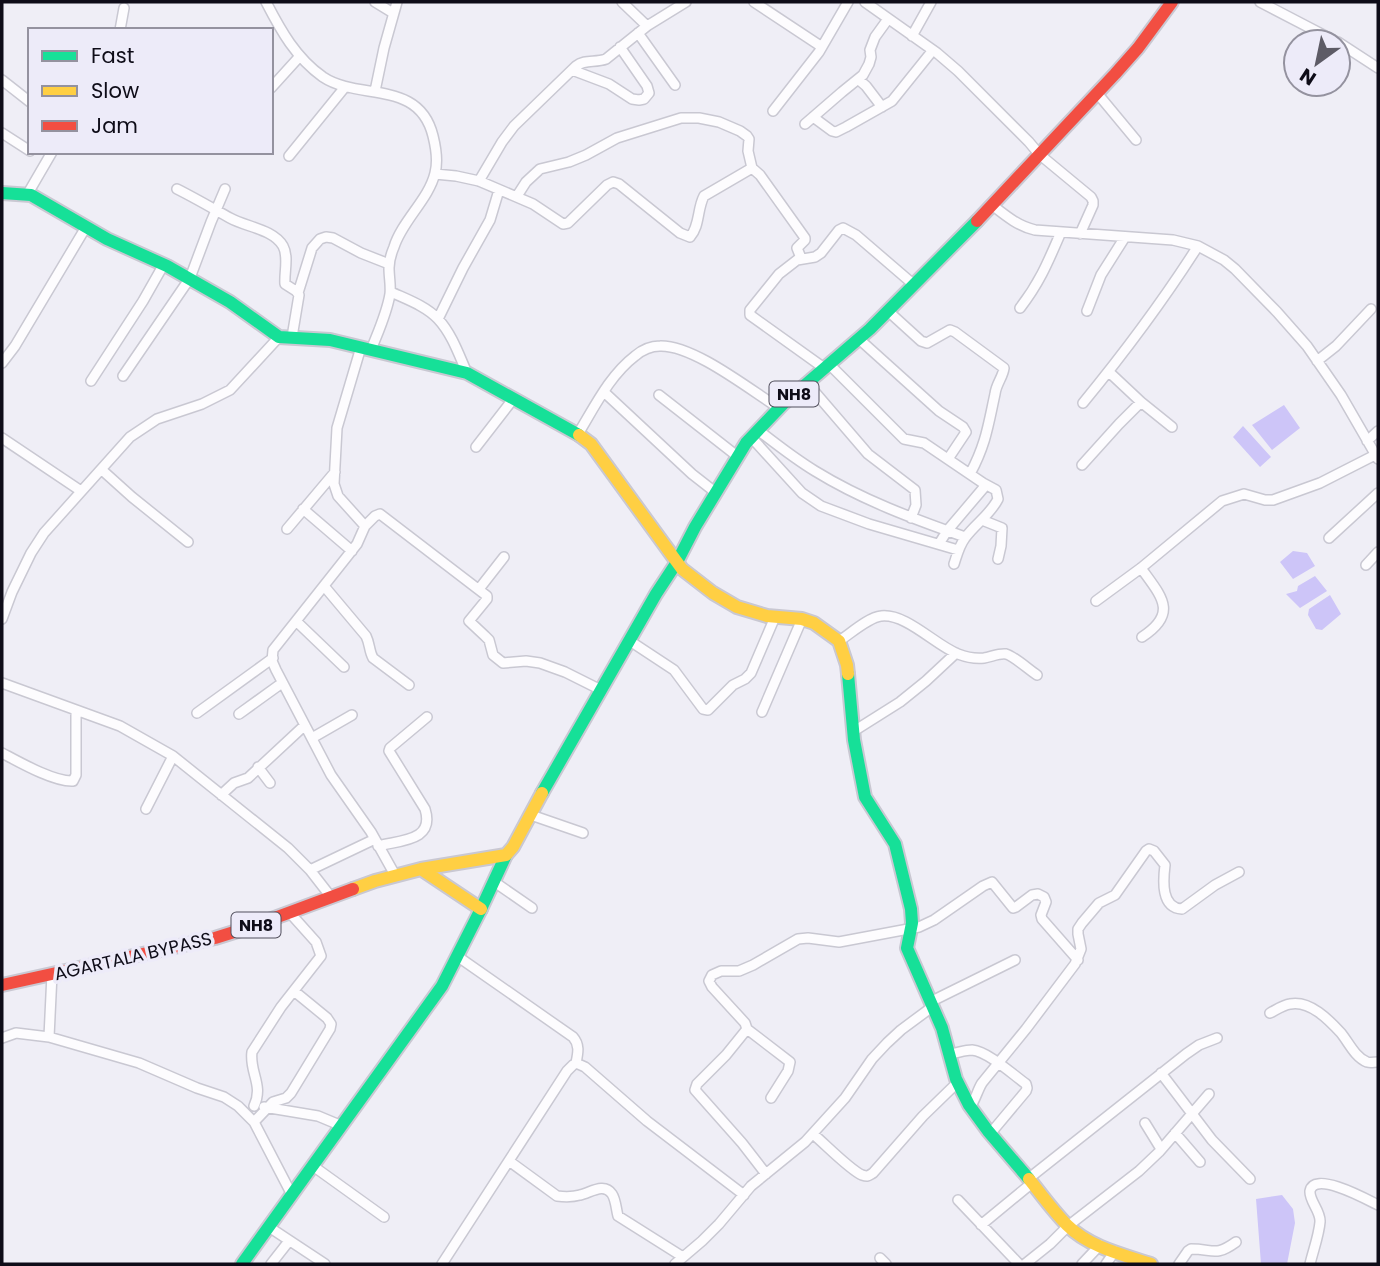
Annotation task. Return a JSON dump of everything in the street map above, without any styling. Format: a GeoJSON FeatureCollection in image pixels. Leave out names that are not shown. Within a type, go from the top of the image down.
{"type":"FeatureCollection","features":[{"type":"Feature","properties":{"kind":"main road","name":"NH8"},"geometry":{"type":"LineString","coordinates":[[506,855],[715,492],[754,434],[779,408],[888,312],[992,205],[1138,48],[1168,3]]}},
{"type":"Feature","properties":{"kind":"main road"},"geometry":{"type":"LineString","coordinates":[[2,193],[30,195],[107,239],[190,278],[285,337],[321,339],[467,373],[514,398],[591,444],[689,575],[725,601],[750,612],[814,623],[839,641],[847,665],[859,768],[867,801],[895,844],[911,909],[912,923],[907,948],[942,1028],[958,1082],[970,1107],[1068,1226],[1079,1235],[1100,1245],[1151,1264]]}},
{"type":"Feature","properties":{"kind":"main road"},"geometry":{"type":"LineString","coordinates":[[242,1264],[442,986],[506,855]]}},
{"type":"Feature","properties":{"kind":"main road","name":"AGARTALA BYPASS"},"geometry":{"type":"LineString","coordinates":[[3,984],[193,944],[250,927],[395,875],[506,855]]}},
{"type":"Feature","properties":{"kind":"main road"},"geometry":{"type":"LineString","coordinates":[[421,869],[481,909]]}},
{"type":"Feature","properties":{"kind":"street"},"geometry":{"type":"LineString","coordinates":[[266,2],[284,36],[300,56],[323,77],[345,87],[376,91],[410,104],[428,122],[435,146],[435,174],[427,192],[397,239],[389,264],[391,292],[366,348],[337,428],[335,489],[365,526]]}},
{"type":"Feature","properties":{"kind":"street"},"geometry":{"type":"LineString","coordinates":[[375,2],[393,13]]}},
{"type":"Feature","properties":{"kind":"street"},"geometry":{"type":"LineString","coordinates":[[376,91],[397,2]]}},
{"type":"Feature","properties":{"kind":"street"},"geometry":{"type":"LineString","coordinates":[[622,2],[647,26]]}},
{"type":"Feature","properties":{"kind":"street"},"geometry":{"type":"LineString","coordinates":[[754,2],[822,47]]}},
{"type":"Feature","properties":{"kind":"street"},"geometry":{"type":"LineString","coordinates":[[773,111],[822,47],[848,2]]}},
{"type":"Feature","properties":{"kind":"street"},"geometry":{"type":"LineString","coordinates":[[865,2],[958,71],[1039,154],[1093,201],[1080,234]]}},
{"type":"Feature","properties":{"kind":"street"},"geometry":{"type":"LineString","coordinates":[[912,36],[930,2]]}},
{"type":"Feature","properties":{"kind":"street"},"geometry":{"type":"LineString","coordinates":[[1260,2],[1311,28]]}},
{"type":"Feature","properties":{"kind":"street"},"geometry":{"type":"LineString","coordinates":[[479,181],[514,126],[572,70],[581,63],[606,59],[680,3]]}},
{"type":"Feature","properties":{"kind":"street"},"geometry":{"type":"LineString","coordinates":[[120,28],[124,8]]}},
{"type":"Feature","properties":{"kind":"street"},"geometry":{"type":"LineString","coordinates":[[888,19],[875,37],[869,64],[863,75],[809,121],[836,132],[892,101],[933,50]]}},
{"type":"Feature","properties":{"kind":"street"},"geometry":{"type":"LineString","coordinates":[[638,33],[675,85]]}},
{"type":"Feature","properties":{"kind":"street"},"geometry":{"type":"LineString","coordinates":[[572,70],[609,84],[632,99],[645,99],[649,93],[648,86],[620,47]]}},
{"type":"Feature","properties":{"kind":"street"},"geometry":{"type":"LineString","coordinates":[[1352,50],[1378,66]]}},
{"type":"Feature","properties":{"kind":"street"},"geometry":{"type":"LineString","coordinates":[[273,86],[300,56]]}},
{"type":"Feature","properties":{"kind":"street"},"geometry":{"type":"LineString","coordinates":[[2,80],[28,100]]}},
{"type":"Feature","properties":{"kind":"street"},"geometry":{"type":"LineString","coordinates":[[859,80],[881,107]]}},
{"type":"Feature","properties":{"kind":"street"},"geometry":{"type":"LineString","coordinates":[[289,156],[345,87]]}},
{"type":"Feature","properties":{"kind":"street"},"geometry":{"type":"LineString","coordinates":[[1097,93],[1136,140]]}},
{"type":"Feature","properties":{"kind":"street"},"geometry":{"type":"LineString","coordinates":[[517,196],[526,182],[540,169],[569,162],[617,138],[681,118],[719,122],[747,135],[751,168],[760,175],[805,237],[797,247],[801,258]]}},
{"type":"Feature","properties":{"kind":"street"},"geometry":{"type":"LineString","coordinates":[[2,133],[28,149]]}},
{"type":"Feature","properties":{"kind":"street"},"geometry":{"type":"LineString","coordinates":[[36,154],[47,161]]}},
{"type":"Feature","properties":{"kind":"street"},"geometry":{"type":"LineString","coordinates":[[27,195],[51,154]]}},
{"type":"Feature","properties":{"kind":"street"},"geometry":{"type":"LineString","coordinates":[[435,174],[479,181],[533,204],[564,224],[613,182],[680,233],[690,237],[696,228],[704,196],[751,168]]}},
{"type":"Feature","properties":{"kind":"street"},"geometry":{"type":"LineString","coordinates":[[177,189],[230,218],[276,238],[285,251],[285,284],[298,293]]}},
{"type":"Feature","properties":{"kind":"street"},"geometry":{"type":"LineString","coordinates":[[123,376],[190,278],[225,189]]}},
{"type":"Feature","properties":{"kind":"street"},"geometry":{"type":"LineString","coordinates":[[438,319],[490,220],[499,190]]}},
{"type":"Feature","properties":{"kind":"street"},"geometry":{"type":"LineString","coordinates":[[992,205],[1024,228],[1172,240],[1198,246],[1224,260],[1277,312],[1317,361],[1341,395],[1377,457],[1320,483],[1273,500],[1244,494],[1222,501],[1141,568],[1096,601]]}},
{"type":"Feature","properties":{"kind":"street"},"geometry":{"type":"LineString","coordinates":[[2,363],[15,346],[86,227]]}},
{"type":"Feature","properties":{"kind":"street"},"geometry":{"type":"LineString","coordinates":[[913,284],[856,235],[843,228],[821,253],[815,257],[801,258],[791,264],[770,284],[749,313],[826,366],[904,439],[924,443],[996,490],[998,499],[994,507],[965,537],[954,564]]}},
{"type":"Feature","properties":{"kind":"street"},"geometry":{"type":"LineString","coordinates":[[1020,308],[1041,278],[1061,232]]}},
{"type":"Feature","properties":{"kind":"street"},"geometry":{"type":"LineString","coordinates":[[1087,311],[1101,275],[1125,237]]}},
{"type":"Feature","properties":{"kind":"street"},"geometry":{"type":"LineString","coordinates":[[2,619],[31,552],[44,533],[130,437],[157,419],[202,404],[230,390],[285,337],[312,248],[320,239],[333,238],[389,264]]}},
{"type":"Feature","properties":{"kind":"street"},"geometry":{"type":"LineString","coordinates":[[1083,403],[1174,284],[1198,246]]}},
{"type":"Feature","properties":{"kind":"street"},"geometry":{"type":"LineString","coordinates":[[90,381],[164,264]]}},
{"type":"Feature","properties":{"kind":"street"},"geometry":{"type":"LineString","coordinates":[[391,292],[427,310],[438,319],[467,373]]}},
{"type":"Feature","properties":{"kind":"street"},"geometry":{"type":"LineString","coordinates":[[1317,361],[1371,309]]}},
{"type":"Feature","properties":{"kind":"street"},"geometry":{"type":"LineString","coordinates":[[888,312],[922,341],[927,343],[950,330],[1004,368],[995,391],[984,444],[970,474]]}},
{"type":"Feature","properties":{"kind":"street"},"geometry":{"type":"LineString","coordinates":[[859,339],[939,411],[964,426],[966,432],[948,459]]}},
{"type":"Feature","properties":{"kind":"street"},"geometry":{"type":"LineString","coordinates":[[578,434],[618,372],[646,349],[660,346],[690,353],[779,408]]}},
{"type":"Feature","properties":{"kind":"street"},"geometry":{"type":"LineString","coordinates":[[1109,372],[1172,426]]}},
{"type":"Feature","properties":{"kind":"street"},"geometry":{"type":"LineString","coordinates":[[807,383],[869,454],[915,490],[916,505],[912,518]]}},
{"type":"Feature","properties":{"kind":"street"},"geometry":{"type":"LineString","coordinates":[[604,392],[715,492]]}},
{"type":"Feature","properties":{"kind":"street"},"geometry":{"type":"LineString","coordinates":[[659,396],[737,456]]}},
{"type":"Feature","properties":{"kind":"street"},"geometry":{"type":"LineString","coordinates":[[476,447],[514,398]]}},
{"type":"Feature","properties":{"kind":"street"},"geometry":{"type":"LineString","coordinates":[[1082,465],[1142,402]]}},
{"type":"Feature","properties":{"kind":"street"},"geometry":{"type":"LineString","coordinates":[[1367,441],[1378,431]]}},
{"type":"Feature","properties":{"kind":"street"},"geometry":{"type":"LineString","coordinates":[[754,434],[856,493],[912,518],[965,537]]}},
{"type":"Feature","properties":{"kind":"street"},"geometry":{"type":"LineString","coordinates":[[754,434],[802,494],[821,506],[869,524],[958,550]]}},
{"type":"Feature","properties":{"kind":"street"},"geometry":{"type":"LineString","coordinates":[[2,438],[81,491]]}},
{"type":"Feature","properties":{"kind":"street"},"geometry":{"type":"LineString","coordinates":[[102,470],[188,542]]}},
{"type":"Feature","properties":{"kind":"street"},"geometry":{"type":"LineString","coordinates":[[287,529],[335,472]]}},
{"type":"Feature","properties":{"kind":"street"},"geometry":{"type":"LineString","coordinates":[[939,544],[986,485]]}},
{"type":"Feature","properties":{"kind":"street"},"geometry":{"type":"LineString","coordinates":[[1329,538],[1378,493]]}},
{"type":"Feature","properties":{"kind":"street"},"geometry":{"type":"LineString","coordinates":[[303,509],[352,551]]}},
{"type":"Feature","properties":{"kind":"street"},"geometry":{"type":"LineString","coordinates":[[395,875],[377,842],[331,775],[282,683],[273,658],[273,650],[358,544],[365,526],[375,516],[380,514],[487,596],[469,621],[489,640],[493,655],[497,659],[503,663],[526,661],[553,667],[601,690]]}},
{"type":"Feature","properties":{"kind":"street"},"geometry":{"type":"LineString","coordinates":[[982,520],[1002,527],[998,559]]}},
{"type":"Feature","properties":{"kind":"street"},"geometry":{"type":"LineString","coordinates":[[1366,565],[1378,552]]}},
{"type":"Feature","properties":{"kind":"street"},"geometry":{"type":"LineString","coordinates":[[480,589],[504,557]]}},
{"type":"Feature","properties":{"kind":"street"},"geometry":{"type":"LineString","coordinates":[[1141,568],[1160,594],[1164,610],[1155,628],[1142,637]]}},
{"type":"Feature","properties":{"kind":"street"},"geometry":{"type":"LineString","coordinates":[[324,586],[366,636],[373,658],[409,685]]}},
{"type":"Feature","properties":{"kind":"street"},"geometry":{"type":"LineString","coordinates":[[839,641],[873,618],[880,615],[890,616],[904,621],[956,653],[974,658],[1004,654],[1037,675]]}},
{"type":"Feature","properties":{"kind":"street"},"geometry":{"type":"LineString","coordinates":[[630,641],[674,670],[703,709],[708,710],[733,685],[751,673],[775,617]]}},
{"type":"Feature","properties":{"kind":"street"},"geometry":{"type":"LineString","coordinates":[[762,712],[802,619]]}},
{"type":"Feature","properties":{"kind":"street"},"geometry":{"type":"LineString","coordinates":[[296,621],[344,667]]}},
{"type":"Feature","properties":{"kind":"street"},"geometry":{"type":"LineString","coordinates":[[854,731],[900,702],[956,653]]}},
{"type":"Feature","properties":{"kind":"street"},"geometry":{"type":"LineString","coordinates":[[197,713],[273,658]]}},
{"type":"Feature","properties":{"kind":"street"},"geometry":{"type":"LineString","coordinates":[[2,683],[120,726],[173,756],[291,851],[331,897]]}},
{"type":"Feature","properties":{"kind":"street"},"geometry":{"type":"LineString","coordinates":[[239,714],[282,683]]}},
{"type":"Feature","properties":{"kind":"street"},"geometry":{"type":"LineString","coordinates":[[2,753],[32,769],[65,781],[73,781],[76,775],[76,710]]}},
{"type":"Feature","properties":{"kind":"street"},"geometry":{"type":"LineString","coordinates":[[312,738],[352,715]]}},
{"type":"Feature","properties":{"kind":"street"},"geometry":{"type":"LineString","coordinates":[[310,870],[377,842],[416,837],[423,833],[428,818],[425,809],[389,751],[427,717]]}},
{"type":"Feature","properties":{"kind":"street"},"geometry":{"type":"LineString","coordinates":[[221,795],[234,783],[248,778],[305,725]]}},
{"type":"Feature","properties":{"kind":"street"},"geometry":{"type":"LineString","coordinates":[[146,809],[173,756]]}},
{"type":"Feature","properties":{"kind":"street"},"geometry":{"type":"LineString","coordinates":[[258,767],[271,783]]}},
{"type":"Feature","properties":{"kind":"street"},"geometry":{"type":"LineString","coordinates":[[531,815],[583,833]]}},
{"type":"Feature","properties":{"kind":"street"},"geometry":{"type":"LineString","coordinates":[[970,1107],[982,1083],[1078,960],[1081,948],[1078,929],[1082,923],[1099,902],[1115,895],[1146,851],[1154,851],[1165,865],[1164,893],[1173,908],[1182,909],[1215,885],[1239,873]]}},
{"type":"Feature","properties":{"kind":"street"},"geometry":{"type":"LineString","coordinates":[[493,881],[532,908]]}},
{"type":"Feature","properties":{"kind":"street"},"geometry":{"type":"LineString","coordinates":[[771,1098],[788,1071],[790,1062],[747,1029],[745,1023],[712,987],[709,981],[712,975],[722,971],[739,971],[798,939],[839,942],[919,927],[992,883],[1013,908],[1032,895],[1044,897],[1046,902],[1042,919],[1078,960]]}},
{"type":"Feature","properties":{"kind":"street"},"geometry":{"type":"LineString","coordinates":[[254,1106],[258,1097],[252,1052],[321,956],[316,942],[290,913]]}},
{"type":"Feature","properties":{"kind":"street"},"geometry":{"type":"LineString","coordinates":[[442,1264],[567,1071],[576,1063],[578,1052],[578,1042],[573,1037],[457,956]]}},
{"type":"Feature","properties":{"kind":"street"},"geometry":{"type":"LineString","coordinates":[[675,1264],[719,1224],[766,1174],[813,1134],[845,1098],[872,1059],[901,1030],[931,1005],[1015,960]]}},
{"type":"Feature","properties":{"kind":"street"},"geometry":{"type":"LineString","coordinates":[[49,1037],[52,974]]}},
{"type":"Feature","properties":{"kind":"street"},"geometry":{"type":"LineString","coordinates":[[254,1122],[273,1102],[286,1098],[291,1093],[330,1029],[331,1024],[327,1018],[294,991]]}},
{"type":"Feature","properties":{"kind":"street"},"geometry":{"type":"LineString","coordinates":[[1270,1013],[1288,1004],[1298,1003],[1310,1007],[1341,1033],[1357,1055],[1366,1061],[1378,1062]]}},
{"type":"Feature","properties":{"kind":"street"},"geometry":{"type":"LineString","coordinates":[[747,1029],[697,1084],[695,1090],[766,1174]]}},
{"type":"Feature","properties":{"kind":"street"},"geometry":{"type":"LineString","coordinates":[[2,1038],[16,1033],[49,1037],[139,1063],[224,1097],[254,1122],[292,1195]]}},
{"type":"Feature","properties":{"kind":"street"},"geometry":{"type":"LineString","coordinates":[[981,1225],[1161,1073],[1199,1045],[1217,1038]]}},
{"type":"Feature","properties":{"kind":"street"},"geometry":{"type":"LineString","coordinates":[[949,1054],[976,1051],[998,1063],[1026,1084],[1027,1088],[990,1134]]}},
{"type":"Feature","properties":{"kind":"street"},"geometry":{"type":"LineString","coordinates":[[576,1063],[585,1067],[648,1121],[744,1195]]}},
{"type":"Feature","properties":{"kind":"street"},"geometry":{"type":"LineString","coordinates":[[1161,1073],[1212,1140],[1250,1179]]}},
{"type":"Feature","properties":{"kind":"street"},"geometry":{"type":"LineString","coordinates":[[813,1134],[853,1168],[867,1176],[873,1173],[923,1116],[958,1082]]}},
{"type":"Feature","properties":{"kind":"street"},"geometry":{"type":"LineString","coordinates":[[1025,1264],[1068,1226],[1139,1171],[1209,1094]]}},
{"type":"Feature","properties":{"kind":"street"},"geometry":{"type":"LineString","coordinates":[[241,1109],[254,1106],[318,1116],[342,1126]]}},
{"type":"Feature","properties":{"kind":"street"},"geometry":{"type":"LineString","coordinates":[[1145,1123],[1161,1149]]}},
{"type":"Feature","properties":{"kind":"street"},"geometry":{"type":"LineString","coordinates":[[1175,1133],[1200,1162]]}},
{"type":"Feature","properties":{"kind":"street"},"geometry":{"type":"LineString","coordinates":[[509,1161],[557,1196],[580,1195],[601,1188],[607,1189],[612,1194],[618,1216],[683,1256]]}},
{"type":"Feature","properties":{"kind":"street"},"geometry":{"type":"LineString","coordinates":[[313,1166],[384,1217]]}},
{"type":"Feature","properties":{"kind":"street"},"geometry":{"type":"LineString","coordinates":[[1310,1264],[1320,1221],[1310,1193],[1315,1184],[1331,1185],[1378,1205]]}},
{"type":"Feature","properties":{"kind":"street"},"geometry":{"type":"LineString","coordinates":[[958,1200],[1019,1264]]}},
{"type":"Feature","properties":{"kind":"street"},"geometry":{"type":"LineString","coordinates":[[269,1227],[325,1264]]}},
{"type":"Feature","properties":{"kind":"street"},"geometry":{"type":"LineString","coordinates":[[271,1264],[289,1241]]}},
{"type":"Feature","properties":{"kind":"street"},"geometry":{"type":"LineString","coordinates":[[1179,1264],[1191,1249],[1212,1253],[1226,1249],[1236,1242]]}},
{"type":"Feature","properties":{"kind":"street"},"geometry":{"type":"LineString","coordinates":[[1082,1264],[1100,1245]]}},
{"type":"Feature","properties":{"kind":"street"},"geometry":{"type":"LineString","coordinates":[[1106,1264],[1115,1251]]}},
{"type":"Feature","properties":{"kind":"shaded area"},"geometry":{"type":"Polygon","coordinates":[[[1284,405],[1300,428],[1272,450],[1252,425],[1284,405]]]}},
{"type":"Feature","properties":{"kind":"shaded area"},"geometry":{"type":"Polygon","coordinates":[[[1243,426],[1271,457],[1260,467],[1233,437],[1243,426]]]}},
{"type":"Feature","properties":{"kind":"shaded area"},"geometry":{"type":"Polygon","coordinates":[[[1293,551],[1307,553],[1315,566],[1293,579],[1280,562],[1293,551]]]}},
{"type":"Feature","properties":{"kind":"shaded area"},"geometry":{"type":"Polygon","coordinates":[[[1315,576],[1327,591],[1300,608],[1286,594],[1297,591],[1298,586],[1315,576]]]}},
{"type":"Feature","properties":{"kind":"shaded area"},"geometry":{"type":"Polygon","coordinates":[[[1330,595],[1341,614],[1322,630],[1316,629],[1308,615],[1309,609],[1330,595]]]}},
{"type":"Feature","properties":{"kind":"shaded area"},"geometry":{"type":"Polygon","coordinates":[[[1282,1195],[1293,1209],[1295,1223],[1287,1264],[1261,1264],[1256,1199],[1282,1195]]]}},
{"type":"Feature","properties":{"kind":"traffic: fast"},"geometry":{"type":"LineString","coordinates":[[2,193],[31,195],[107,239],[167,266],[230,302],[279,337],[330,340],[467,373],[579,435]]}},
{"type":"Feature","properties":{"kind":"traffic: fast"},"geometry":{"type":"LineString","coordinates":[[542,793],[746,443],[783,404],[870,329],[977,221]]}},
{"type":"Feature","properties":{"kind":"traffic: fast"},"geometry":{"type":"LineString","coordinates":[[848,674],[854,740],[865,797],[895,844],[911,909],[912,923],[907,948],[942,1028],[956,1079],[969,1105],[1029,1179]]}},
{"type":"Feature","properties":{"kind":"traffic: fast"},"geometry":{"type":"LineString","coordinates":[[242,1264],[442,986],[506,855]]}},
{"type":"Feature","properties":{"kind":"traffic: slow"},"geometry":{"type":"LineString","coordinates":[[579,435],[591,444],[682,569],[713,593],[737,607],[767,616],[802,619],[814,623],[839,641],[848,674]]}},
{"type":"Feature","properties":{"kind":"traffic: slow"},"geometry":{"type":"LineString","coordinates":[[353,889],[421,869],[506,855],[542,793]]}},
{"type":"Feature","properties":{"kind":"traffic: slow"},"geometry":{"type":"LineString","coordinates":[[421,869],[481,909]]}},
{"type":"Feature","properties":{"kind":"traffic: slow"},"geometry":{"type":"LineString","coordinates":[[1029,1179],[1076,1233],[1107,1249],[1151,1264]]}},
{"type":"Feature","properties":{"kind":"traffic: jam"},"geometry":{"type":"LineString","coordinates":[[977,221],[1115,74],[1172,2]]}},
{"type":"Feature","properties":{"kind":"traffic: jam"},"geometry":{"type":"LineString","coordinates":[[2,985],[215,938],[353,889]]}}]}
